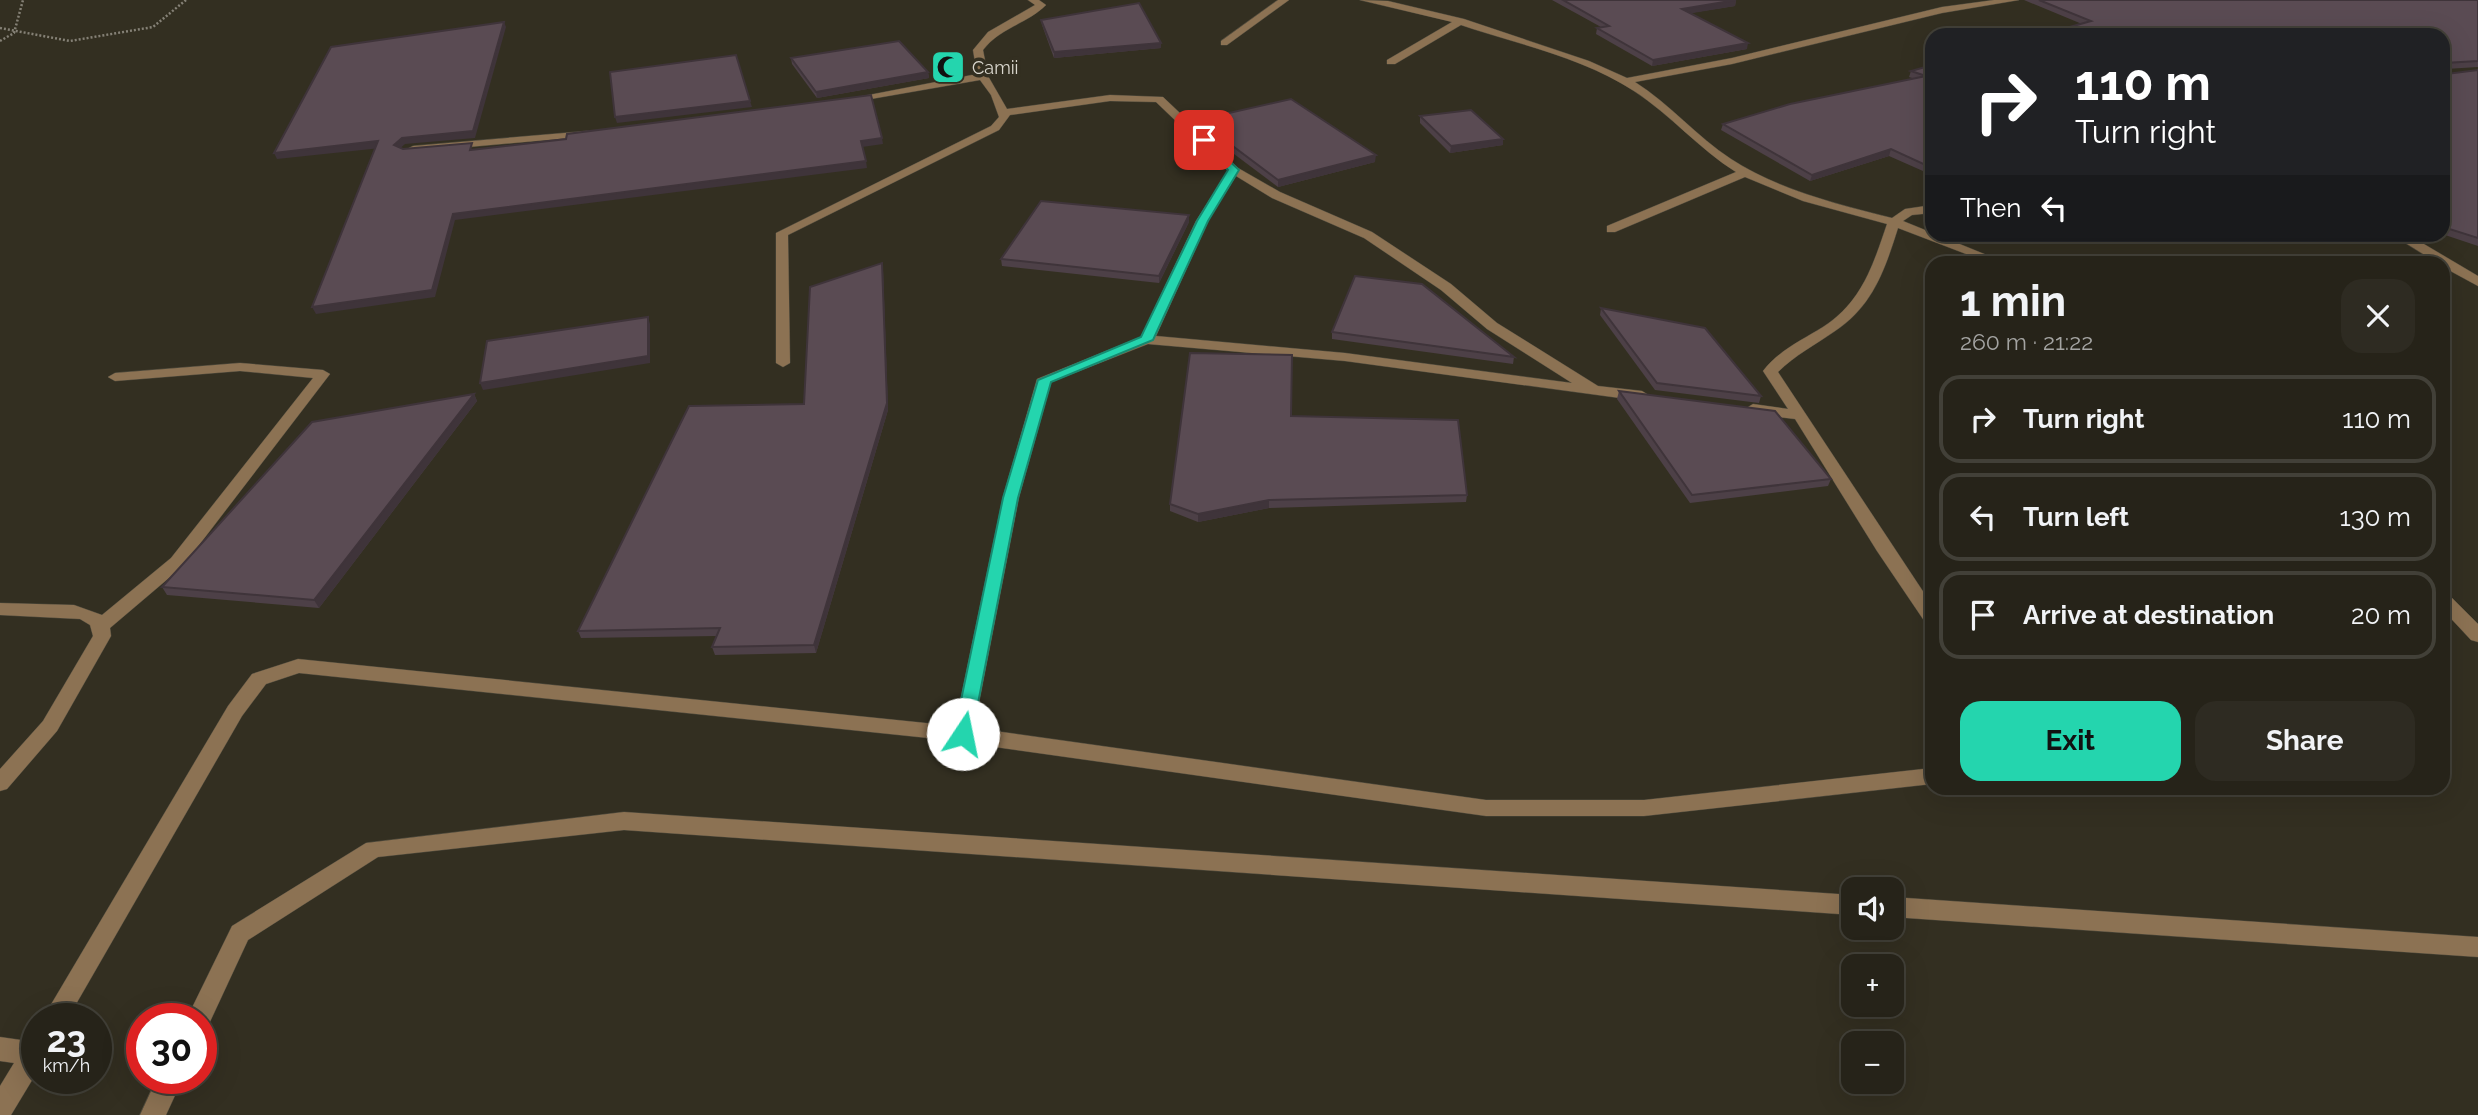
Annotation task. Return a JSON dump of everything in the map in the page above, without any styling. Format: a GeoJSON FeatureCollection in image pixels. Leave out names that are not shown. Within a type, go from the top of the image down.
{"type":"FeatureCollection","features":[{"type":"Feature","properties":{"kind":"street"},"geometry":{"type":"LineString","coordinates":[[783,363],[782,233],[995,128],[1005,117],[983,76],[978,50],[988,34],[1031,15],[1041,5],[1033,0]]}},
{"type":"Feature","properties":{"kind":"street"},"geometry":{"type":"LineString","coordinates":[[1224,43],[1284,0]]}},
{"type":"Feature","properties":{"kind":"street"},"geometry":{"type":"LineString","coordinates":[[1367,0],[1406,6],[1461,21],[1563,56],[1625,81],[1667,109],[1726,160],[1746,172],[1828,206],[1894,222],[1925,234]]}},
{"type":"Feature","properties":{"kind":"street"},"geometry":{"type":"LineString","coordinates":[[1625,81],[1732,61],[1942,9],[2014,0]]}},
{"type":"Feature","properties":{"kind":"street"},"geometry":{"type":"LineString","coordinates":[[1391,62],[1461,21]]}},
{"type":"Feature","properties":{"kind":"street"},"geometry":{"type":"LineString","coordinates":[[833,102],[983,76]]}},
{"type":"Feature","properties":{"kind":"street"},"geometry":{"type":"LineString","coordinates":[[1004,113],[1111,99],[1159,99],[1234,170],[1276,195],[1368,235],[1446,288],[1492,326],[1594,390]]}},
{"type":"Feature","properties":{"kind":"street"},"geometry":{"type":"LineString","coordinates":[[405,150],[601,133]]}},
{"type":"Feature","properties":{"kind":"street"},"geometry":{"type":"LineString","coordinates":[[1147,340],[1202,221],[1234,170]]}},
{"type":"Feature","properties":{"kind":"street"},"geometry":{"type":"LineString","coordinates":[[1611,229],[1746,172]]}},
{"type":"Feature","properties":{"kind":"street"},"geometry":{"type":"LineString","coordinates":[[1925,210],[1909,212],[1894,222],[1869,291],[1849,315],[1793,350],[1770,371],[1778,389],[1801,415],[1887,556],[1925,608]]}},
{"type":"Feature","properties":{"kind":"street"},"geometry":{"type":"LineString","coordinates":[[1946,242],[1982,256]]}},
{"type":"Feature","properties":{"kind":"street"},"geometry":{"type":"LineString","coordinates":[[2410,242],[2434,256]]}},
{"type":"Feature","properties":{"kind":"street"},"geometry":{"type":"LineString","coordinates":[[2450,265],[2478,282]]}},
{"type":"Feature","properties":{"kind":"street"},"geometry":{"type":"LineString","coordinates":[[963,734],[1011,498],[1044,380],[1147,340],[1345,357],[1663,398]]}},
{"type":"Feature","properties":{"kind":"street"},"geometry":{"type":"LineString","coordinates":[[101,626],[177,562],[323,374],[240,367],[115,377]]}},
{"type":"Feature","properties":{"kind":"street"},"geometry":{"type":"LineString","coordinates":[[1732,407],[1801,415]]}},
{"type":"Feature","properties":{"kind":"street"},"geometry":{"type":"LineString","coordinates":[[2450,606],[2478,635]]}},
{"type":"Feature","properties":{"kind":"street"},"geometry":{"type":"LineString","coordinates":[[0,610],[81,613],[94,618],[101,626],[102,636],[72,693],[50,726],[0,783]]}},
{"type":"Feature","properties":{"kind":"street"},"geometry":{"type":"LineString","coordinates":[[64,1003],[235,711],[258,679],[298,666],[963,734],[1486,808],[1644,807],[1925,777]]}},
{"type":"Feature","properties":{"kind":"street"},"geometry":{"type":"LineString","coordinates":[[206,1003],[240,933],[374,849],[624,821],[1841,904]]}},
{"type":"Feature","properties":{"kind":"street"},"geometry":{"type":"LineString","coordinates":[[1904,908],[2478,947]]}},
{"type":"Feature","properties":{"kind":"street"},"geometry":{"type":"LineString","coordinates":[[0,1049],[21,1051]]}},
{"type":"Feature","properties":{"kind":"street"},"geometry":{"type":"LineString","coordinates":[[0,1109],[21,1075]]}},
{"type":"Feature","properties":{"kind":"street"},"geometry":{"type":"LineString","coordinates":[[153,1115],[163,1094]]}},
{"type":"Feature","properties":{"kind":"path"},"geometry":{"type":"LineString","coordinates":[[0,41],[14,33],[23,0]]}},
{"type":"Feature","properties":{"kind":"path"},"geometry":{"type":"LineString","coordinates":[[0,28],[14,33],[70,41],[153,27],[186,0]]}},
{"type":"Feature","properties":{"kind":"building"},"geometry":{"type":"Polygon","coordinates":[[[1563,0],[1736,0],[1682,9],[1748,43],[1653,60],[1597,28],[1609,26],[1563,0]]]}},
{"type":"Feature","properties":{"kind":"building"},"geometry":{"type":"Polygon","coordinates":[[[2039,0],[2478,0],[2478,61],[2450,63],[2450,28],[2066,28],[2091,21],[2039,0]]]}},
{"type":"Feature","properties":{"kind":"building"},"geometry":{"type":"Polygon","coordinates":[[[1139,3],[1161,43],[1054,52],[1041,20],[1139,3]]]}},
{"type":"Feature","properties":{"kind":"building"},"geometry":{"type":"Polygon","coordinates":[[[504,22],[473,131],[402,138],[394,145],[403,149],[472,143],[470,150],[566,139],[567,134],[871,95],[882,138],[861,141],[866,161],[453,214],[432,290],[312,307],[378,141],[274,153],[331,47],[504,22]]]}},
{"type":"Feature","properties":{"kind":"building"},"geometry":{"type":"Polygon","coordinates":[[[899,41],[928,72],[816,92],[791,58],[899,41]]]}},
{"type":"Feature","properties":{"kind":"building"},"geometry":{"type":"Polygon","coordinates":[[[736,55],[750,101],[615,117],[610,72],[736,55]]]}},
{"type":"Feature","properties":{"kind":"building"},"geometry":{"type":"Polygon","coordinates":[[[1925,67],[1925,76],[1911,71],[1925,67]]]}},
{"type":"Feature","properties":{"kind":"building"},"geometry":{"type":"Polygon","coordinates":[[[2478,70],[2478,238],[2450,229],[2450,74],[2478,70]]]}},
{"type":"Feature","properties":{"kind":"building"},"geometry":{"type":"Polygon","coordinates":[[[1925,76],[1925,165],[1891,149],[1812,175],[1723,124],[1790,104],[1925,76]]]}},
{"type":"Feature","properties":{"kind":"building"},"geometry":{"type":"Polygon","coordinates":[[[1291,99],[1376,155],[1278,180],[1198,120],[1291,99]]]}},
{"type":"Feature","properties":{"kind":"building"},"geometry":{"type":"Polygon","coordinates":[[[1471,110],[1503,139],[1451,146],[1420,116],[1471,110]]]}},
{"type":"Feature","properties":{"kind":"building"},"geometry":{"type":"Polygon","coordinates":[[[1041,201],[1189,215],[1159,276],[1001,259],[1041,201]]]}},
{"type":"Feature","properties":{"kind":"building"},"geometry":{"type":"Polygon","coordinates":[[[882,263],[887,403],[814,645],[712,647],[720,628],[578,631],[689,406],[804,404],[810,287],[882,263]]]}},
{"type":"Feature","properties":{"kind":"building"},"geometry":{"type":"Polygon","coordinates":[[[1355,276],[1422,284],[1514,357],[1332,332],[1355,276]]]}},
{"type":"Feature","properties":{"kind":"building"},"geometry":{"type":"Polygon","coordinates":[[[1601,308],[1705,328],[1761,396],[1657,383],[1601,308]]]}},
{"type":"Feature","properties":{"kind":"building"},"geometry":{"type":"Polygon","coordinates":[[[648,317],[648,356],[480,383],[487,341],[648,317]]]}},
{"type":"Feature","properties":{"kind":"building"},"geometry":{"type":"Polygon","coordinates":[[[1190,353],[1292,355],[1291,416],[1458,420],[1467,495],[1269,500],[1198,514],[1170,504],[1190,353]]]}},
{"type":"Feature","properties":{"kind":"building"},"geometry":{"type":"Polygon","coordinates":[[[1619,391],[1775,411],[1831,479],[1692,495],[1619,391]]]}},
{"type":"Feature","properties":{"kind":"building"},"geometry":{"type":"Polygon","coordinates":[[[474,394],[314,600],[162,587],[312,422],[474,394]]]}},
{"type":"Feature","properties":{"kind":"place","name":"Camii"},"geometry":{"type":"Point","coordinates":[948,67]}},
{"type":"Feature","properties":{"kind":"route"},"geometry":{"type":"LineString","coordinates":[[963,734],[1011,498],[1044,380],[1147,340],[1202,221],[1234,170],[1204,140]]}}]}
